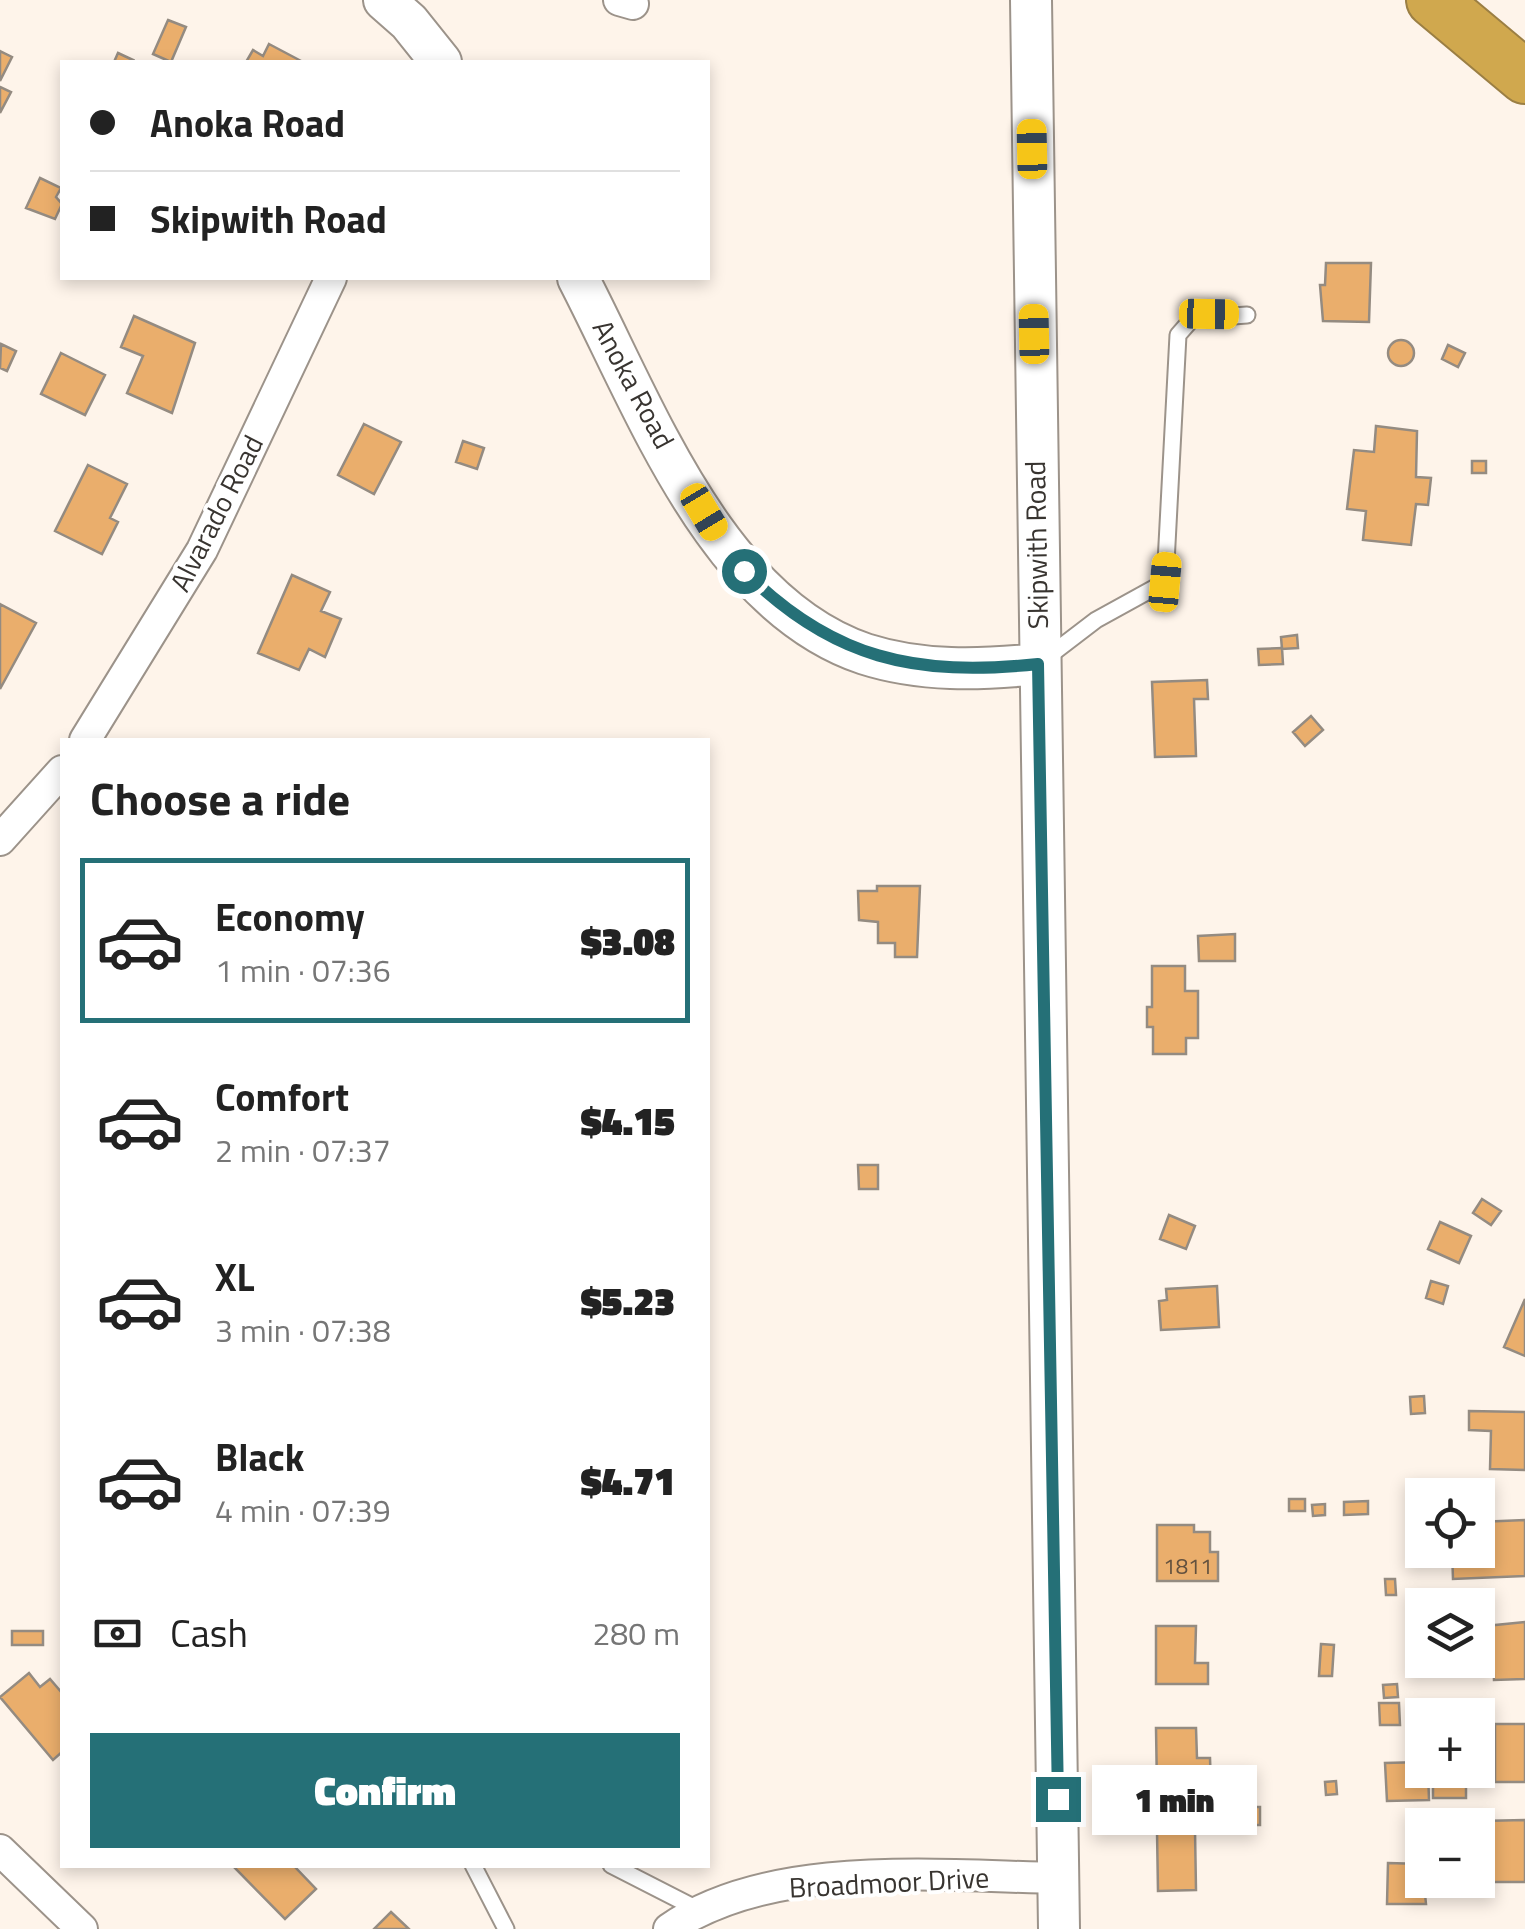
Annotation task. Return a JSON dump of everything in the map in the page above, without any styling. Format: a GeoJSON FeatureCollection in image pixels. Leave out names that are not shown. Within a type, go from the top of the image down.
{"type":"FeatureCollection","features":[{"type":"Feature","properties":{"kind":"highway"},"geometry":{"type":"LineString","coordinates":[[1433,0],[1525,77]]}},
{"type":"Feature","properties":{"kind":"main road"},"geometry":{"type":"LineString","coordinates":[[384,0],[409,22],[438,60]]}},
{"type":"Feature","properties":{"kind":"main road","name":"Skipwith Road"},"geometry":{"type":"LineString","coordinates":[[1031,0],[1059,1929]]}},
{"type":"Feature","properties":{"kind":"main road","name":"Anoka Road"},"geometry":{"type":"LineString","coordinates":[[579,280],[668,451],[722,542],[781,608],[825,637],[866,654],[922,666],[986,669],[1038,664]]}},
{"type":"Feature","properties":{"kind":"street","name":"Alvarado Road"},"geometry":{"type":"LineString","coordinates":[[86,738],[202,550],[330,280]]}},
{"type":"Feature","properties":{"kind":"street"},"geometry":{"type":"LineString","coordinates":[[0,840],[60,773]]}},
{"type":"Feature","properties":{"kind":"street"},"geometry":{"type":"LineString","coordinates":[[0,1850],[82,1929]]}},
{"type":"Feature","properties":{"kind":"street","name":"Broadmoor Drive"},"geometry":{"type":"LineString","coordinates":[[668,1929],[701,1911],[764,1890],[819,1880],[928,1876],[1059,1878]]}},
{"type":"Feature","properties":{"kind":"lane"},"geometry":{"type":"LineString","coordinates":[[1038,664],[1096,620],[1165,582],[1178,334],[1192,319],[1248,315]]}},
{"type":"Feature","properties":{"kind":"lane"},"geometry":{"type":"LineString","coordinates":[[475,1868],[506,1929]]}},
{"type":"Feature","properties":{"kind":"lane"},"geometry":{"type":"LineString","coordinates":[[618,1868],[701,1911]]}},
{"type":"Feature","properties":{"kind":"building"},"geometry":{"type":"Polygon","coordinates":[[[168,20],[186,27],[172,60],[153,54],[168,20]]]}},
{"type":"Feature","properties":{"kind":"building"},"geometry":{"type":"Polygon","coordinates":[[[269,44],[299,60],[247,60],[253,50],[263,56],[269,44]]]}},
{"type":"Feature","properties":{"kind":"building"},"geometry":{"type":"Polygon","coordinates":[[[0,51],[12,57],[0,81],[0,51]]]}},
{"type":"Feature","properties":{"kind":"building"},"geometry":{"type":"Polygon","coordinates":[[[118,53],[133,60],[115,60],[118,53]]]}},
{"type":"Feature","properties":{"kind":"building"},"geometry":{"type":"Polygon","coordinates":[[[0,87],[11,92],[0,113],[0,87]]]}},
{"type":"Feature","properties":{"kind":"building"},"geometry":{"type":"Polygon","coordinates":[[[40,178],[60,188],[56,197],[60,208],[55,219],[26,208],[40,178]]]}},
{"type":"Feature","properties":{"kind":"building"},"geometry":{"type":"Polygon","coordinates":[[[1326,263],[1371,263],[1369,322],[1323,321],[1320,285],[1325,285],[1326,263]]]}},
{"type":"Feature","properties":{"kind":"building"},"geometry":{"type":"Polygon","coordinates":[[[134,316],[195,343],[172,413],[127,393],[143,356],[121,347],[134,316]]]}},
{"type":"Feature","properties":{"kind":"building"},"geometry":{"type":"Polygon","coordinates":[[[1401,340],[1410,344],[1414,353],[1410,362],[1401,366],[1392,362],[1388,353],[1392,344],[1401,340]]]}},
{"type":"Feature","properties":{"kind":"building"},"geometry":{"type":"Polygon","coordinates":[[[1,344],[16,351],[7,371],[0,368],[1,344]]]}},
{"type":"Feature","properties":{"kind":"building"},"geometry":{"type":"Polygon","coordinates":[[[1448,345],[1465,353],[1458,367],[1442,359],[1448,345]]]}},
{"type":"Feature","properties":{"kind":"building"},"geometry":{"type":"Polygon","coordinates":[[[61,353],[105,375],[85,415],[41,394],[61,353]]]}},
{"type":"Feature","properties":{"kind":"building"},"geometry":{"type":"Polygon","coordinates":[[[364,424],[401,442],[374,494],[338,475],[364,424]]]}},
{"type":"Feature","properties":{"kind":"building"},"geometry":{"type":"Polygon","coordinates":[[[1376,426],[1417,431],[1416,477],[1431,478],[1428,505],[1416,504],[1411,545],[1363,540],[1366,511],[1347,509],[1354,450],[1374,452],[1376,426]]]}},
{"type":"Feature","properties":{"kind":"building"},"geometry":{"type":"Polygon","coordinates":[[[463,441],[484,448],[477,469],[456,462],[463,441]]]}},
{"type":"Feature","properties":{"kind":"building"},"geometry":{"type":"Polygon","coordinates":[[[1472,461],[1486,461],[1486,473],[1472,473],[1472,461]]]}},
{"type":"Feature","properties":{"kind":"building"},"geometry":{"type":"Polygon","coordinates":[[[88,465],[127,484],[110,518],[118,522],[102,554],[55,531],[88,465]]]}},
{"type":"Feature","properties":{"kind":"building"},"geometry":{"type":"Polygon","coordinates":[[[292,575],[330,592],[321,611],[341,619],[325,657],[309,649],[299,670],[258,653],[292,575]]]}},
{"type":"Feature","properties":{"kind":"building"},"geometry":{"type":"Polygon","coordinates":[[[0,604],[36,623],[0,689],[0,604]]]}},
{"type":"Feature","properties":{"kind":"building"},"geometry":{"type":"Polygon","coordinates":[[[1297,635],[1298,648],[1282,649],[1281,637],[1297,635]]]}},
{"type":"Feature","properties":{"kind":"building"},"geometry":{"type":"Polygon","coordinates":[[[1282,648],[1283,664],[1259,665],[1258,649],[1282,648]]]}},
{"type":"Feature","properties":{"kind":"building"},"geometry":{"type":"Polygon","coordinates":[[[1207,680],[1208,699],[1194,699],[1196,756],[1155,757],[1152,682],[1207,680]]]}},
{"type":"Feature","properties":{"kind":"building"},"geometry":{"type":"Polygon","coordinates":[[[1311,716],[1323,730],[1305,746],[1293,732],[1311,716]]]}},
{"type":"Feature","properties":{"kind":"building"},"geometry":{"type":"Polygon","coordinates":[[[877,886],[920,886],[917,957],[895,957],[895,943],[878,943],[878,922],[859,920],[858,891],[877,891],[877,886]]]}},
{"type":"Feature","properties":{"kind":"building"},"geometry":{"type":"Polygon","coordinates":[[[1235,934],[1235,961],[1199,961],[1198,936],[1235,934]]]}},
{"type":"Feature","properties":{"kind":"building"},"geometry":{"type":"Polygon","coordinates":[[[1152,966],[1185,966],[1185,991],[1198,991],[1198,1038],[1186,1038],[1186,1054],[1153,1054],[1153,1027],[1147,1027],[1147,1007],[1152,1007],[1152,966]]]}},
{"type":"Feature","properties":{"kind":"building"},"geometry":{"type":"Polygon","coordinates":[[[858,1165],[878,1165],[878,1189],[859,1189],[858,1165]]]}},
{"type":"Feature","properties":{"kind":"building"},"geometry":{"type":"Polygon","coordinates":[[[1482,1199],[1501,1211],[1491,1225],[1473,1213],[1482,1199]]]}},
{"type":"Feature","properties":{"kind":"building"},"geometry":{"type":"Polygon","coordinates":[[[1169,1215],[1195,1226],[1186,1249],[1160,1239],[1169,1215]]]}},
{"type":"Feature","properties":{"kind":"building"},"geometry":{"type":"Polygon","coordinates":[[[1440,1222],[1471,1236],[1459,1263],[1428,1249],[1440,1222]]]}},
{"type":"Feature","properties":{"kind":"building"},"geometry":{"type":"Polygon","coordinates":[[[1431,1281],[1448,1286],[1443,1304],[1426,1298],[1431,1281]]]}},
{"type":"Feature","properties":{"kind":"building"},"geometry":{"type":"Polygon","coordinates":[[[1217,1286],[1219,1327],[1161,1330],[1159,1301],[1167,1300],[1166,1289],[1217,1286]]]}},
{"type":"Feature","properties":{"kind":"building"},"geometry":{"type":"Polygon","coordinates":[[[1525,1299],[1525,1356],[1504,1347],[1525,1299]]]}},
{"type":"Feature","properties":{"kind":"building"},"geometry":{"type":"Polygon","coordinates":[[[1424,1396],[1425,1413],[1411,1414],[1410,1397],[1424,1396]]]}},
{"type":"Feature","properties":{"kind":"building"},"geometry":{"type":"Polygon","coordinates":[[[1469,1411],[1525,1412],[1525,1470],[1490,1469],[1491,1431],[1469,1430],[1469,1411]]]}},
{"type":"Feature","properties":{"kind":"building"},"geometry":{"type":"Polygon","coordinates":[[[1289,1499],[1305,1499],[1305,1511],[1289,1511],[1289,1499]]]}},
{"type":"Feature","properties":{"kind":"building"},"geometry":{"type":"Polygon","coordinates":[[[1368,1501],[1368,1514],[1344,1515],[1344,1502],[1368,1501]]]}},
{"type":"Feature","properties":{"kind":"building"},"geometry":{"type":"Polygon","coordinates":[[[1325,1504],[1325,1515],[1313,1516],[1312,1505],[1325,1504]]]}},
{"type":"Feature","properties":{"kind":"building"},"geometry":{"type":"Polygon","coordinates":[[[1525,1520],[1525,1576],[1453,1579],[1453,1568],[1495,1568],[1495,1521],[1525,1520]]]}},
{"type":"Feature","properties":{"kind":"building"},"geometry":{"type":"Polygon","coordinates":[[[1157,1525],[1194,1525],[1194,1532],[1210,1532],[1210,1552],[1218,1552],[1218,1581],[1157,1581],[1157,1525]]]}},
{"type":"Feature","properties":{"kind":"building"},"geometry":{"type":"Polygon","coordinates":[[[1385,1579],[1395,1579],[1396,1595],[1386,1595],[1385,1579]]]}},
{"type":"Feature","properties":{"kind":"building"},"geometry":{"type":"Polygon","coordinates":[[[1525,1622],[1525,1679],[1494,1680],[1495,1625],[1525,1622]]]}},
{"type":"Feature","properties":{"kind":"building"},"geometry":{"type":"Polygon","coordinates":[[[1156,1626],[1196,1626],[1195,1663],[1208,1663],[1208,1684],[1156,1684],[1156,1626]]]}},
{"type":"Feature","properties":{"kind":"building"},"geometry":{"type":"Polygon","coordinates":[[[12,1631],[43,1631],[43,1645],[12,1645],[12,1631]]]}},
{"type":"Feature","properties":{"kind":"building"},"geometry":{"type":"Polygon","coordinates":[[[1321,1644],[1334,1645],[1332,1676],[1319,1676],[1321,1644]]]}},
{"type":"Feature","properties":{"kind":"building"},"geometry":{"type":"Polygon","coordinates":[[[29,1673],[40,1687],[50,1679],[60,1691],[60,1754],[53,1760],[0,1697],[29,1673]]]}},
{"type":"Feature","properties":{"kind":"building"},"geometry":{"type":"Polygon","coordinates":[[[1397,1684],[1398,1697],[1384,1698],[1383,1685],[1397,1684]]]}},
{"type":"Feature","properties":{"kind":"building"},"geometry":{"type":"Polygon","coordinates":[[[1379,1703],[1399,1703],[1400,1725],[1380,1725],[1379,1703]]]}},
{"type":"Feature","properties":{"kind":"building"},"geometry":{"type":"Polygon","coordinates":[[[1495,1724],[1525,1724],[1525,1782],[1495,1782],[1495,1724]]]}},
{"type":"Feature","properties":{"kind":"building"},"geometry":{"type":"Polygon","coordinates":[[[1156,1728],[1196,1728],[1197,1758],[1210,1758],[1211,1787],[1157,1788],[1156,1728]]]}},
{"type":"Feature","properties":{"kind":"building"},"geometry":{"type":"Polygon","coordinates":[[[1405,1762],[1405,1788],[1429,1788],[1429,1800],[1387,1801],[1385,1763],[1405,1762]]]}},
{"type":"Feature","properties":{"kind":"building"},"geometry":{"type":"Polygon","coordinates":[[[1336,1781],[1337,1794],[1326,1795],[1325,1782],[1336,1781]]]}},
{"type":"Feature","properties":{"kind":"building"},"geometry":{"type":"Polygon","coordinates":[[[1433,1788],[1466,1788],[1466,1798],[1433,1798],[1433,1788]]]}},
{"type":"Feature","properties":{"kind":"building"},"geometry":{"type":"Polygon","coordinates":[[[1243,1807],[1260,1807],[1260,1825],[1242,1825],[1243,1807]]]}},
{"type":"Feature","properties":{"kind":"building"},"geometry":{"type":"Polygon","coordinates":[[[1525,1820],[1525,1882],[1495,1882],[1495,1821],[1525,1820]]]}},
{"type":"Feature","properties":{"kind":"building"},"geometry":{"type":"Polygon","coordinates":[[[1195,1830],[1196,1890],[1158,1891],[1157,1831],[1195,1830]]]}},
{"type":"Feature","properties":{"kind":"building"},"geometry":{"type":"Polygon","coordinates":[[[1388,1863],[1405,1864],[1405,1898],[1425,1898],[1426,1904],[1387,1904],[1388,1863]]]}},
{"type":"Feature","properties":{"kind":"building"},"geometry":{"type":"Polygon","coordinates":[[[235,1868],[296,1868],[316,1889],[285,1919],[235,1868]]]}},
{"type":"Feature","properties":{"kind":"building"},"geometry":{"type":"Polygon","coordinates":[[[391,1912],[409,1929],[374,1929],[391,1912]]]}},
{"type":"Feature","properties":{"kind":"route"},"geometry":{"type":"LineString","coordinates":[[744,571],[781,608],[825,637],[866,654],[922,666],[986,669],[1038,664],[1058,1799]]}}]}
